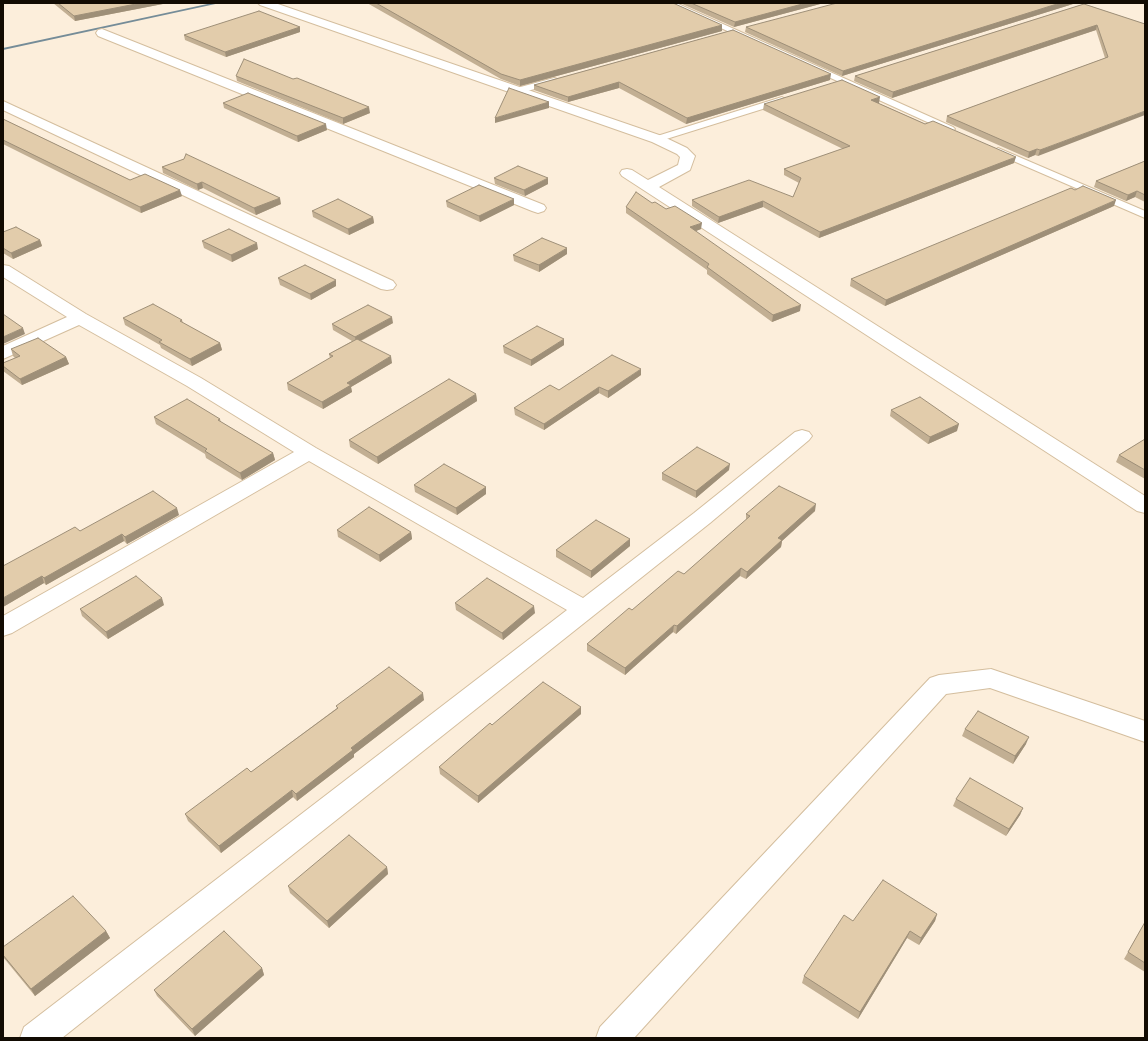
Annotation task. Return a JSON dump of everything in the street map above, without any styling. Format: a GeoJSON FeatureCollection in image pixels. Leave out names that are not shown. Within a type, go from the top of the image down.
{"type":"FeatureCollection","features":[{"type":"Feature","properties":{"kind":"street"},"geometry":{"type":"LineString","coordinates":[[264,3],[657,139],[682,151],[688,156],[685,167],[648,186]]}},
{"type":"Feature","properties":{"kind":"street"},"geometry":{"type":"LineString","coordinates":[[102,33],[538,208]]}},
{"type":"Feature","properties":{"kind":"street"},"geometry":{"type":"LineString","coordinates":[[3,105],[387,285]]}},
{"type":"Feature","properties":{"kind":"street"},"geometry":{"type":"LineString","coordinates":[[627,173],[1145,506]]}},
{"type":"Feature","properties":{"kind":"street"},"geometry":{"type":"LineString","coordinates":[[3,270],[80,318],[194,382],[309,452],[584,609]]}},
{"type":"Feature","properties":{"kind":"street"},"geometry":{"type":"LineString","coordinates":[[3,353],[80,318]]}},
{"type":"Feature","properties":{"kind":"street"},"geometry":{"type":"LineString","coordinates":[[36,1038],[702,518],[802,436]]}},
{"type":"Feature","properties":{"kind":"street"},"geometry":{"type":"LineString","coordinates":[[3,627],[309,452]]}},
{"type":"Feature","properties":{"kind":"street"},"geometry":{"type":"LineString","coordinates":[[612,1038],[939,685],[991,678],[1145,732]]}},
{"type":"Feature","properties":{"kind":"lane"},"geometry":{"type":"LineString","coordinates":[[670,3],[735,31],[960,134]]}},
{"type":"Feature","properties":{"kind":"lane"},"geometry":{"type":"LineString","coordinates":[[720,35],[750,27]]}},
{"type":"Feature","properties":{"kind":"lane"},"geometry":{"type":"LineString","coordinates":[[830,85],[860,76]]}},
{"type":"Feature","properties":{"kind":"lane"},"geometry":{"type":"LineString","coordinates":[[516,91],[562,79]]}},
{"type":"Feature","properties":{"kind":"lane"},"geometry":{"type":"LineString","coordinates":[[657,139],[792,97]]}},
{"type":"Feature","properties":{"kind":"lane"},"geometry":{"type":"LineString","coordinates":[[989,147],[1145,215]]}},
{"type":"Feature","properties":{"kind":"building"},"geometry":{"type":"Polygon","coordinates":[[[58,3],[141,3],[74,16],[58,3]]]}},
{"type":"Feature","properties":{"kind":"building"},"geometry":{"type":"Polygon","coordinates":[[[376,3],[673,3],[722,25],[520,80],[501,74],[376,3]]]}},
{"type":"Feature","properties":{"kind":"building"},"geometry":{"type":"Polygon","coordinates":[[[691,3],[806,3],[735,22],[691,3]]]}},
{"type":"Feature","properties":{"kind":"building"},"geometry":{"type":"Polygon","coordinates":[[[837,3],[1060,3],[843,71],[746,27],[837,3]]]}},
{"type":"Feature","properties":{"kind":"building"},"geometry":{"type":"Polygon","coordinates":[[[1084,4],[1145,24],[1145,111],[1040,150],[1037,149],[1029,152],[947,116],[1108,57],[1097,25],[893,92],[855,76],[1084,4]]]}},
{"type":"Feature","properties":{"kind":"building"},"geometry":{"type":"Polygon","coordinates":[[[259,11],[300,27],[225,52],[184,35],[259,11]]]}},
{"type":"Feature","properties":{"kind":"building"},"geometry":{"type":"Polygon","coordinates":[[[733,30],[831,74],[687,118],[619,82],[568,97],[534,85],[733,30]]]}},
{"type":"Feature","properties":{"kind":"building"},"geometry":{"type":"Polygon","coordinates":[[[244,59],[293,79],[297,78],[369,107],[343,118],[236,76],[244,59]]]}},
{"type":"Feature","properties":{"kind":"building"},"geometry":{"type":"Polygon","coordinates":[[[842,80],[880,97],[871,100],[925,124],[933,121],[1016,157],[820,232],[763,201],[719,217],[692,200],[749,180],[793,197],[801,178],[784,169],[850,146],[764,104],[842,80]]]}},
{"type":"Feature","properties":{"kind":"building"},"geometry":{"type":"Polygon","coordinates":[[[509,88],[549,102],[495,118],[509,88]]]}},
{"type":"Feature","properties":{"kind":"building"},"geometry":{"type":"Polygon","coordinates":[[[248,93],[326,124],[297,136],[223,103],[248,93]]]}},
{"type":"Feature","properties":{"kind":"building"},"geometry":{"type":"Polygon","coordinates":[[[3,119],[130,180],[145,174],[180,190],[140,207],[3,140],[3,119]]]}},
{"type":"Feature","properties":{"kind":"building"},"geometry":{"type":"Polygon","coordinates":[[[186,154],[280,198],[254,208],[202,182],[197,184],[162,167],[184,159],[186,154]]]}},
{"type":"Feature","properties":{"kind":"building"},"geometry":{"type":"Polygon","coordinates":[[[1145,161],[1145,195],[1137,191],[1128,195],[1096,181],[1145,161]]]}},
{"type":"Feature","properties":{"kind":"building"},"geometry":{"type":"Polygon","coordinates":[[[518,166],[548,178],[524,190],[494,178],[518,166]]]}},
{"type":"Feature","properties":{"kind":"building"},"geometry":{"type":"Polygon","coordinates":[[[479,185],[514,199],[479,216],[446,201],[479,185]]]}},
{"type":"Feature","properties":{"kind":"building"},"geometry":{"type":"Polygon","coordinates":[[[1083,186],[1116,200],[886,300],[851,279],[1071,188],[1075,190],[1083,186]]]}},
{"type":"Feature","properties":{"kind":"building"},"geometry":{"type":"Polygon","coordinates":[[[636,192],[652,203],[655,202],[666,209],[675,206],[702,223],[690,227],[801,305],[773,315],[707,267],[709,264],[626,207],[636,192]]]}},
{"type":"Feature","properties":{"kind":"building"},"geometry":{"type":"Polygon","coordinates":[[[338,199],[373,217],[348,229],[312,211],[338,199]]]}},
{"type":"Feature","properties":{"kind":"building"},"geometry":{"type":"Polygon","coordinates":[[[16,227],[40,240],[11,253],[3,248],[3,232],[16,227]]]}},
{"type":"Feature","properties":{"kind":"building"},"geometry":{"type":"Polygon","coordinates":[[[229,229],[257,243],[231,255],[202,241],[229,229]]]}},
{"type":"Feature","properties":{"kind":"building"},"geometry":{"type":"Polygon","coordinates":[[[542,238],[567,248],[539,265],[513,255],[542,238]]]}},
{"type":"Feature","properties":{"kind":"building"},"geometry":{"type":"Polygon","coordinates":[[[305,265],[336,280],[310,294],[278,278],[305,265]]]}},
{"type":"Feature","properties":{"kind":"building"},"geometry":{"type":"Polygon","coordinates":[[[153,304],[220,343],[190,359],[159,342],[162,340],[123,318],[153,304]]]}},
{"type":"Feature","properties":{"kind":"building"},"geometry":{"type":"Polygon","coordinates":[[[368,305],[392,317],[355,337],[332,324],[368,305]]]}},
{"type":"Feature","properties":{"kind":"building"},"geometry":{"type":"Polygon","coordinates":[[[3,314],[23,328],[3,337],[3,314]]]}},
{"type":"Feature","properties":{"kind":"building"},"geometry":{"type":"Polygon","coordinates":[[[537,326],[564,339],[531,360],[503,346],[537,326]]]}},
{"type":"Feature","properties":{"kind":"building"},"geometry":{"type":"Polygon","coordinates":[[[38,338],[66,357],[20,379],[3,366],[3,363],[20,356],[11,349],[38,338]]]}},
{"type":"Feature","properties":{"kind":"building"},"geometry":{"type":"Polygon","coordinates":[[[357,339],[391,356],[347,383],[351,385],[322,402],[287,383],[333,356],[329,354],[357,339]]]}},
{"type":"Feature","properties":{"kind":"building"},"geometry":{"type":"Polygon","coordinates":[[[612,355],[641,369],[608,391],[599,387],[544,424],[514,408],[550,385],[559,390],[612,355]]]}},
{"type":"Feature","properties":{"kind":"building"},"geometry":{"type":"Polygon","coordinates":[[[449,379],[476,394],[377,457],[349,440],[449,379]]]}},
{"type":"Feature","properties":{"kind":"building"},"geometry":{"type":"Polygon","coordinates":[[[920,397],[959,424],[930,437],[891,410],[920,397]]]}},
{"type":"Feature","properties":{"kind":"building"},"geometry":{"type":"Polygon","coordinates":[[[187,399],[220,419],[218,420],[273,453],[240,473],[205,451],[207,449],[154,417],[187,399]]]}},
{"type":"Feature","properties":{"kind":"building"},"geometry":{"type":"Polygon","coordinates":[[[1145,439],[1145,470],[1119,455],[1145,439]]]}},
{"type":"Feature","properties":{"kind":"building"},"geometry":{"type":"Polygon","coordinates":[[[697,447],[730,464],[696,491],[662,473],[697,447]]]}},
{"type":"Feature","properties":{"kind":"building"},"geometry":{"type":"Polygon","coordinates":[[[444,464],[486,487],[456,508],[414,485],[444,464]]]}},
{"type":"Feature","properties":{"kind":"building"},"geometry":{"type":"Polygon","coordinates":[[[779,486],[816,504],[778,538],[782,540],[747,572],[741,568],[677,626],[674,625],[625,668],[587,644],[629,608],[632,610],[678,571],[684,574],[750,516],[746,514],[779,486]]]}},
{"type":"Feature","properties":{"kind":"building"},"geometry":{"type":"Polygon","coordinates":[[[153,491],[177,508],[125,537],[122,534],[44,578],[42,576],[3,598],[3,566],[75,527],[80,531],[153,491]]]}},
{"type":"Feature","properties":{"kind":"building"},"geometry":{"type":"Polygon","coordinates":[[[369,507],[411,532],[379,555],[337,530],[369,507]]]}},
{"type":"Feature","properties":{"kind":"building"},"geometry":{"type":"Polygon","coordinates":[[[596,520],[630,539],[591,571],[556,550],[596,520]]]}},
{"type":"Feature","properties":{"kind":"building"},"geometry":{"type":"Polygon","coordinates":[[[136,576],[162,598],[106,632],[80,609],[136,576]]]}},
{"type":"Feature","properties":{"kind":"building"},"geometry":{"type":"Polygon","coordinates":[[[487,578],[534,606],[502,633],[455,603],[487,578]]]}},
{"type":"Feature","properties":{"kind":"building"},"geometry":{"type":"Polygon","coordinates":[[[389,667],[423,693],[351,748],[353,750],[296,794],[292,790],[219,846],[185,814],[247,768],[251,772],[338,708],[336,706],[389,667]]]}},
{"type":"Feature","properties":{"kind":"building"},"geometry":{"type":"Polygon","coordinates":[[[543,682],[581,707],[478,796],[439,767],[490,723],[492,725],[543,682]]]}},
{"type":"Feature","properties":{"kind":"building"},"geometry":{"type":"Polygon","coordinates":[[[978,711],[1029,737],[1015,756],[965,729],[978,711]]]}},
{"type":"Feature","properties":{"kind":"building"},"geometry":{"type":"Polygon","coordinates":[[[970,778],[1023,808],[1009,829],[956,799],[970,778]]]}},
{"type":"Feature","properties":{"kind":"building"},"geometry":{"type":"Polygon","coordinates":[[[349,835],[387,867],[327,921],[288,886],[349,835]]]}},
{"type":"Feature","properties":{"kind":"building"},"geometry":{"type":"Polygon","coordinates":[[[883,880],[937,914],[921,938],[910,931],[860,1012],[804,976],[844,915],[853,921],[883,880]]]}},
{"type":"Feature","properties":{"kind":"building"},"geometry":{"type":"Polygon","coordinates":[[[73,896],[106,931],[31,989],[3,955],[3,947],[73,896]]]}},
{"type":"Feature","properties":{"kind":"building"},"geometry":{"type":"Polygon","coordinates":[[[1145,922],[1145,963],[1128,952],[1145,922]]]}},
{"type":"Feature","properties":{"kind":"building"},"geometry":{"type":"Polygon","coordinates":[[[224,931],[262,968],[192,1029],[154,990],[224,931]]]}},
{"type":"Feature","properties":{"kind":"waterway"},"geometry":{"type":"LineString","coordinates":[[3,49],[218,3]]}}]}
